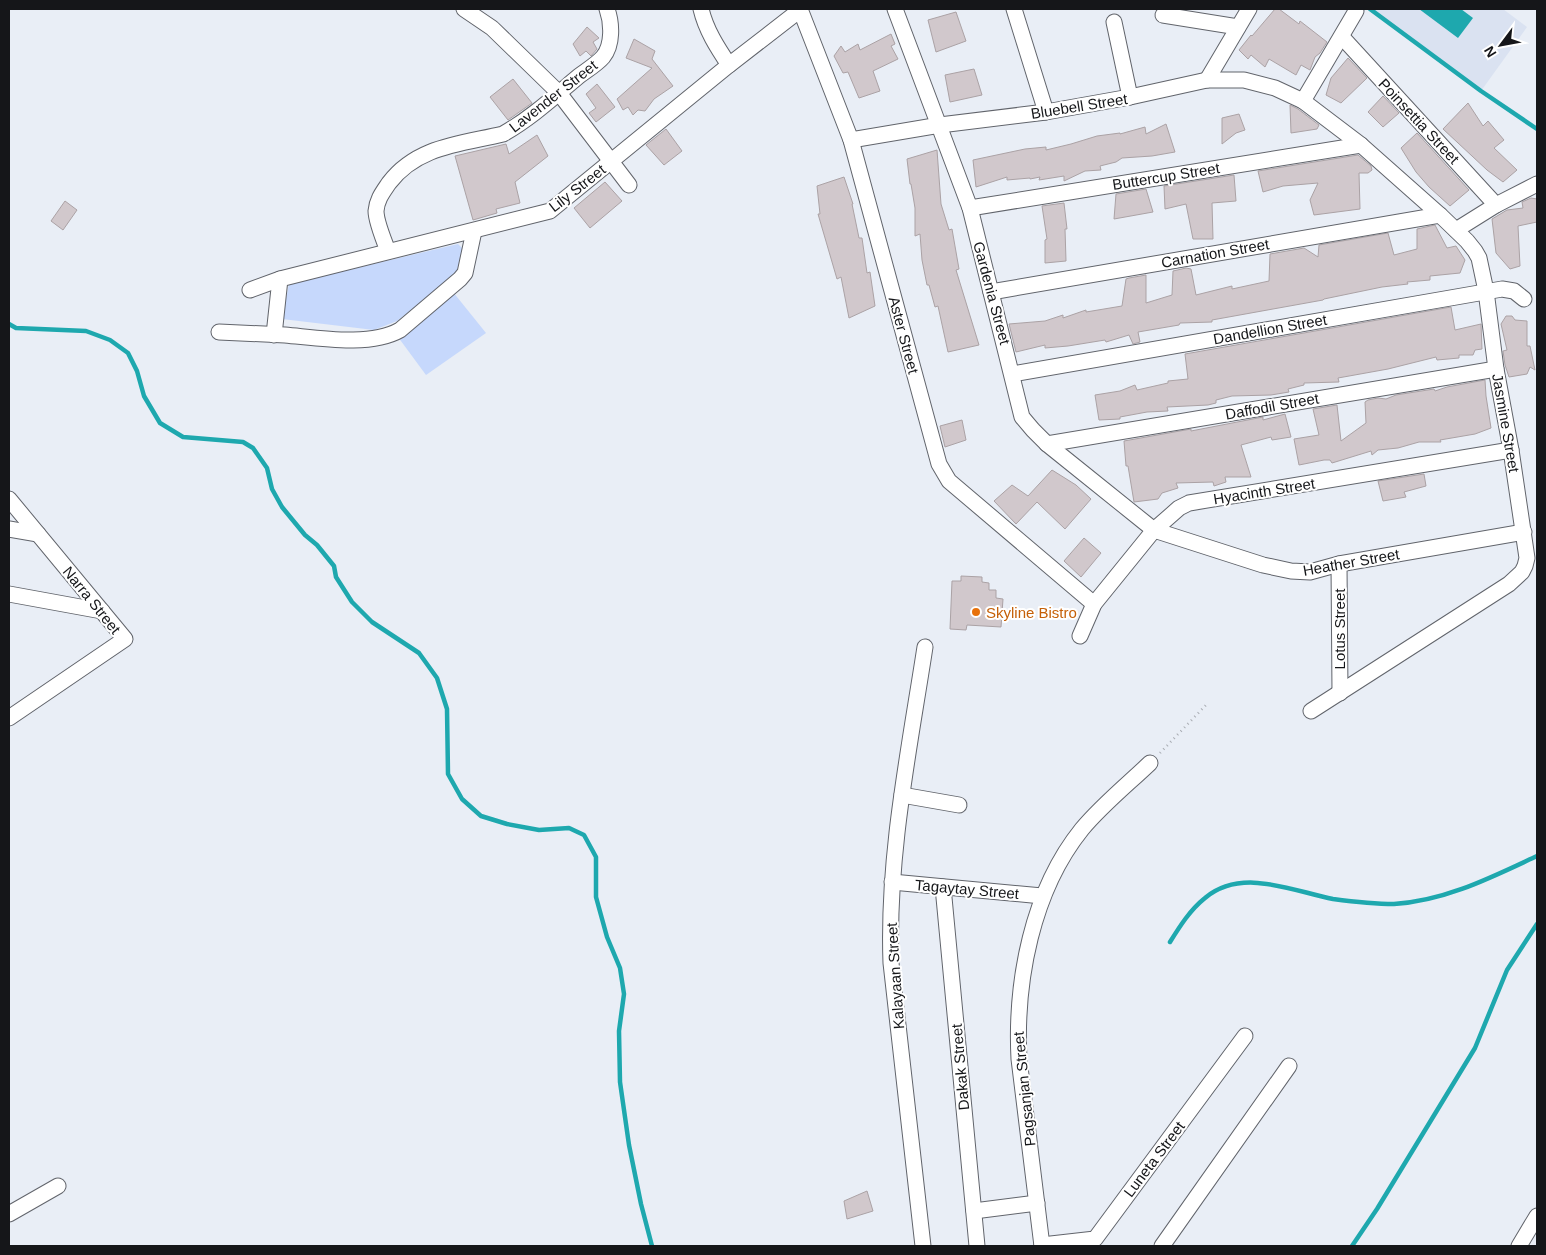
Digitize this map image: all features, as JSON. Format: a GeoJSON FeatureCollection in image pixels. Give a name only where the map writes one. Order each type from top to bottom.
{"type":"FeatureCollection","features":[{"type":"Feature","properties":{"kind":"street"},"geometry":{"type":"LineString","coordinates":[[464,9],[492,28],[559,93],[629,185]]}},
{"type":"Feature","properties":{"kind":"street","name":"Lavender Street"},"geometry":{"type":"LineString","coordinates":[[388,251],[376,212],[379,196],[394,177],[410,162],[433,150],[503,134],[559,93],[604,56],[610,39],[610,18],[607,9]]}},
{"type":"Feature","properties":{"kind":"street"},"geometry":{"type":"LineString","coordinates":[[701,9],[704,22],[729,65]]}},
{"type":"Feature","properties":{"kind":"street","name":"Gardenia Street"},"geometry":{"type":"LineString","coordinates":[[894,9],[940,125],[970,208],[1022,416],[1047,444],[1154,530]]}},
{"type":"Feature","properties":{"kind":"street"},"geometry":{"type":"LineString","coordinates":[[1014,9],[1046,112]]}},
{"type":"Feature","properties":{"kind":"street"},"geometry":{"type":"LineString","coordinates":[[1207,80],[1249,9]]}},
{"type":"Feature","properties":{"kind":"street","name":"Lily Street"},"geometry":{"type":"LineString","coordinates":[[250,290],[280,279],[550,211],[729,65],[800,10]]}},
{"type":"Feature","properties":{"kind":"street","name":"Aster Street"},"geometry":{"type":"LineString","coordinates":[[800,10],[851,140],[939,464],[950,481],[1094,604]]}},
{"type":"Feature","properties":{"kind":"street"},"geometry":{"type":"LineString","coordinates":[[1303,101],[1356,11]]}},
{"type":"Feature","properties":{"kind":"street"},"geometry":{"type":"LineString","coordinates":[[1163,15],[1238,27]]}},
{"type":"Feature","properties":{"kind":"street"},"geometry":{"type":"LineString","coordinates":[[1114,22],[1130,98]]}},
{"type":"Feature","properties":{"kind":"street","name":"Poinsettia Street"},"geometry":{"type":"LineString","coordinates":[[1342,37],[1496,205]]}},
{"type":"Feature","properties":{"kind":"street","name":"Bluebell Street"},"geometry":{"type":"LineString","coordinates":[[851,140],[940,125],[1046,112],[1130,98],[1207,80],[1244,80],[1275,88],[1303,101]]}},
{"type":"Feature","properties":{"kind":"street","name":"Jasmine Street"},"geometry":{"type":"LineString","coordinates":[[1303,101],[1361,145],[1440,214],[1475,251],[1479,258],[1486,291],[1496,369],[1511,450],[1527,558],[1526,566],[1516,578],[1340,694],[1311,711]]}},
{"type":"Feature","properties":{"kind":"street","name":"Buttercup Street"},"geometry":{"type":"LineString","coordinates":[[970,208],[1361,145]]}},
{"type":"Feature","properties":{"kind":"street"},"geometry":{"type":"LineString","coordinates":[[1456,230],[1496,205],[1537,184]]}},
{"type":"Feature","properties":{"kind":"street","name":"Carnation Street"},"geometry":{"type":"LineString","coordinates":[[990,292],[1440,214]]}},
{"type":"Feature","properties":{"kind":"street"},"geometry":{"type":"LineString","coordinates":[[219,332],[341,339],[390,336],[400,330],[460,280],[464,273],[474,230]]}},
{"type":"Feature","properties":{"kind":"street"},"geometry":{"type":"LineString","coordinates":[[274,334],[280,279]]}},
{"type":"Feature","properties":{"kind":"street","name":"Dandellion Street"},"geometry":{"type":"LineString","coordinates":[[1013,374],[1486,291],[1507,289],[1524,299]]}},
{"type":"Feature","properties":{"kind":"street","name":"Daffodil Street"},"geometry":{"type":"LineString","coordinates":[[1047,444],[1496,369]]}},
{"type":"Feature","properties":{"kind":"street","name":"Hyacinth Street"},"geometry":{"type":"LineString","coordinates":[[1080,636],[1094,604],[1154,530],[1179,508],[1189,503],[1511,450]]}},
{"type":"Feature","properties":{"kind":"street","name":"Narra Street"},"geometry":{"type":"LineString","coordinates":[[9,499],[125,639],[9,718]]}},
{"type":"Feature","properties":{"kind":"street"},"geometry":{"type":"LineString","coordinates":[[9,529],[38,534]]}},
{"type":"Feature","properties":{"kind":"street","name":"Heather Street"},"geometry":{"type":"LineString","coordinates":[[1154,530],[1263,566],[1310,572],[1339,564],[1524,532]]}},
{"type":"Feature","properties":{"kind":"street","name":"Lotus Street"},"geometry":{"type":"LineString","coordinates":[[1339,564],[1340,694]]}},
{"type":"Feature","properties":{"kind":"street"},"geometry":{"type":"LineString","coordinates":[[9,594],[102,611]]}},
{"type":"Feature","properties":{"kind":"street","name":"Kalayaan Street"},"geometry":{"type":"LineString","coordinates":[[923,1246],[891,963],[889,925],[902,795],[925,647]]}},
{"type":"Feature","properties":{"kind":"street","name":"Pagsanjan Street"},"geometry":{"type":"LineString","coordinates":[[1042,1246],[1019,1059],[1018,1007],[1023,975],[1042,896],[1058,865],[1082,829],[1150,763]]}},
{"type":"Feature","properties":{"kind":"street"},"geometry":{"type":"LineString","coordinates":[[902,795],[959,805]]}},
{"type":"Feature","properties":{"kind":"street","name":"Tagaytay Street"},"geometry":{"type":"LineString","coordinates":[[892,882],[1042,896]]}},
{"type":"Feature","properties":{"kind":"street","name":"Dakak Street"},"geometry":{"type":"LineString","coordinates":[[944,887],[978,1246]]}},
{"type":"Feature","properties":{"kind":"street","name":"Luneta Street"},"geometry":{"type":"LineString","coordinates":[[1042,1246],[1095,1243],[1245,1036]]}},
{"type":"Feature","properties":{"kind":"street"},"geometry":{"type":"LineString","coordinates":[[1162,1246],[1289,1066]]}},
{"type":"Feature","properties":{"kind":"street"},"geometry":{"type":"LineString","coordinates":[[9,1214],[58,1186]]}},
{"type":"Feature","properties":{"kind":"street"},"geometry":{"type":"LineString","coordinates":[[974,1211],[1037,1202]]}},
{"type":"Feature","properties":{"kind":"street"},"geometry":{"type":"LineString","coordinates":[[1520,1246],[1537,1216]]}},
{"type":"Feature","properties":{"kind":"path"},"geometry":{"type":"LineString","coordinates":[[1150,763],[1206,705]]}},
{"type":"Feature","properties":{"kind":"shaded area"},"geometry":{"type":"Polygon","coordinates":[[[1370,9],[1503,9],[1527,27],[1481,91],[1370,9]]]}},
{"type":"Feature","properties":{"kind":"shaded area"},"geometry":{"type":"Polygon","coordinates":[[[458,244],[463,249],[458,273],[397,321],[374,330],[282,319],[289,284],[458,244]]]}},
{"type":"Feature","properties":{"kind":"shaded area"},"geometry":{"type":"Polygon","coordinates":[[[453,292],[486,333],[426,375],[398,337],[453,292]]]}},
{"type":"Feature","properties":{"kind":"water"},"geometry":{"type":"Polygon","coordinates":[[[1419,9],[1461,9],[1473,18],[1458,38],[1419,9]]]}},
{"type":"Feature","properties":{"kind":"building"},"geometry":{"type":"Polygon","coordinates":[[[1275,9],[1279,9],[1299,24],[1300,21],[1327,42],[1315,57],[1310,70],[1301,65],[1296,75],[1269,59],[1265,67],[1251,55],[1248,59],[1239,50],[1275,9]]]}},
{"type":"Feature","properties":{"kind":"building"},"geometry":{"type":"Polygon","coordinates":[[[956,12],[966,41],[936,52],[928,20],[956,12]]]}},
{"type":"Feature","properties":{"kind":"building"},"geometry":{"type":"Polygon","coordinates":[[[587,27],[599,38],[593,42],[597,49],[591,56],[586,51],[580,56],[573,44],[587,27]]]}},
{"type":"Feature","properties":{"kind":"building"},"geometry":{"type":"Polygon","coordinates":[[[891,34],[895,44],[891,46],[898,59],[873,71],[880,91],[859,98],[848,72],[843,73],[834,56],[841,46],[845,52],[858,44],[860,50],[891,34]]]}},
{"type":"Feature","properties":{"kind":"building"},"geometry":{"type":"Polygon","coordinates":[[[634,39],[655,51],[652,59],[673,86],[654,99],[645,111],[638,110],[633,115],[628,107],[623,110],[617,99],[652,68],[626,58],[634,39]]]}},
{"type":"Feature","properties":{"kind":"building"},"geometry":{"type":"Polygon","coordinates":[[[1348,58],[1367,78],[1341,103],[1326,95],[1331,78],[1348,58]]]}},
{"type":"Feature","properties":{"kind":"building"},"geometry":{"type":"Polygon","coordinates":[[[974,69],[982,95],[950,102],[945,75],[974,69]]]}},
{"type":"Feature","properties":{"kind":"building"},"geometry":{"type":"Polygon","coordinates":[[[513,79],[532,103],[508,120],[490,97],[513,79]]]}},
{"type":"Feature","properties":{"kind":"building"},"geometry":{"type":"Polygon","coordinates":[[[597,84],[615,107],[596,122],[589,113],[596,108],[586,94],[597,84]]]}},
{"type":"Feature","properties":{"kind":"building"},"geometry":{"type":"Polygon","coordinates":[[[1383,96],[1399,113],[1383,127],[1368,112],[1383,96]]]}},
{"type":"Feature","properties":{"kind":"building"},"geometry":{"type":"Polygon","coordinates":[[[1468,103],[1483,126],[1488,121],[1504,140],[1494,148],[1517,170],[1503,182],[1487,170],[1443,129],[1468,103]]]}},
{"type":"Feature","properties":{"kind":"building"},"geometry":{"type":"Polygon","coordinates":[[[1290,105],[1319,125],[1317,129],[1291,133],[1290,105]]]}},
{"type":"Feature","properties":{"kind":"building"},"geometry":{"type":"Polygon","coordinates":[[[1239,114],[1245,130],[1236,133],[1222,144],[1222,118],[1239,114]]]}},
{"type":"Feature","properties":{"kind":"building"},"geometry":{"type":"Polygon","coordinates":[[[1166,124],[1175,152],[1122,158],[1116,162],[1100,166],[1101,170],[1085,171],[1064,181],[1064,176],[1039,180],[1040,177],[1007,180],[1007,177],[976,187],[973,160],[1025,149],[1046,147],[1046,150],[1097,136],[1120,134],[1145,127],[1146,134],[1166,124]]]}},
{"type":"Feature","properties":{"kind":"building"},"geometry":{"type":"Polygon","coordinates":[[[666,129],[682,151],[664,165],[646,145],[666,129]]]}},
{"type":"Feature","properties":{"kind":"building"},"geometry":{"type":"Polygon","coordinates":[[[1417,133],[1469,190],[1450,206],[1416,172],[1401,148],[1417,133]]]}},
{"type":"Feature","properties":{"kind":"building"},"geometry":{"type":"Polygon","coordinates":[[[537,135],[548,156],[515,182],[520,203],[496,209],[497,213],[473,220],[455,156],[506,144],[509,154],[537,135]]]}},
{"type":"Feature","properties":{"kind":"building"},"geometry":{"type":"Polygon","coordinates":[[[937,150],[941,204],[949,230],[952,229],[959,269],[956,270],[979,345],[948,352],[938,306],[935,307],[929,285],[927,285],[922,260],[920,234],[915,236],[915,208],[907,159],[937,150]]]}},
{"type":"Feature","properties":{"kind":"building"},"geometry":{"type":"Polygon","coordinates":[[[1358,155],[1371,166],[1372,170],[1368,173],[1359,173],[1360,209],[1314,215],[1310,200],[1318,183],[1283,186],[1263,192],[1258,171],[1358,155]]]}},
{"type":"Feature","properties":{"kind":"building"},"geometry":{"type":"Polygon","coordinates":[[[1234,175],[1236,201],[1212,203],[1213,239],[1193,239],[1186,204],[1165,209],[1164,186],[1234,175]]]}},
{"type":"Feature","properties":{"kind":"building"},"geometry":{"type":"Polygon","coordinates":[[[844,177],[853,204],[859,238],[862,238],[867,273],[870,272],[875,306],[849,318],[841,277],[837,279],[818,214],[820,214],[817,186],[844,177]]]}},
{"type":"Feature","properties":{"kind":"building"},"geometry":{"type":"Polygon","coordinates":[[[605,182],[622,201],[590,228],[574,208],[605,182]]]}},
{"type":"Feature","properties":{"kind":"building"},"geometry":{"type":"Polygon","coordinates":[[[1146,189],[1153,212],[1114,219],[1116,194],[1146,189]]]}},
{"type":"Feature","properties":{"kind":"building"},"geometry":{"type":"Polygon","coordinates":[[[1531,198],[1537,199],[1537,222],[1518,226],[1520,266],[1510,269],[1496,253],[1492,219],[1507,210],[1523,208],[1522,202],[1531,198]]]}},
{"type":"Feature","properties":{"kind":"building"},"geometry":{"type":"Polygon","coordinates":[[[65,201],[77,210],[63,230],[51,221],[65,201]]]}},
{"type":"Feature","properties":{"kind":"building"},"geometry":{"type":"Polygon","coordinates":[[[1064,203],[1067,229],[1065,229],[1066,261],[1045,263],[1045,240],[1047,239],[1042,206],[1064,203]]]}},
{"type":"Feature","properties":{"kind":"building"},"geometry":{"type":"Polygon","coordinates":[[[1435,225],[1447,248],[1456,246],[1465,260],[1460,273],[1430,276],[1430,280],[1407,282],[1408,284],[1382,287],[1323,300],[1212,320],[1212,322],[1180,323],[1179,325],[1138,332],[1140,342],[1133,344],[1129,335],[1106,342],[1105,340],[1045,348],[1045,345],[1016,352],[1009,324],[1045,321],[1063,315],[1063,318],[1086,310],[1086,312],[1122,306],[1126,279],[1129,278],[1146,275],[1146,303],[1172,295],[1173,271],[1186,268],[1191,269],[1196,295],[1232,286],[1232,289],[1269,281],[1270,254],[1304,248],[1318,257],[1319,245],[1388,233],[1394,255],[1417,249],[1417,229],[1435,225]]]}},
{"type":"Feature","properties":{"kind":"building"},"geometry":{"type":"Polygon","coordinates":[[[1451,307],[1455,330],[1481,324],[1482,349],[1475,350],[1473,355],[1459,355],[1459,358],[1437,360],[1436,357],[1388,369],[1338,378],[1339,382],[1304,383],[1304,385],[1288,389],[1289,392],[1271,395],[1232,396],[1216,400],[1216,403],[1208,405],[1167,407],[1168,411],[1147,412],[1120,417],[1120,419],[1099,420],[1095,395],[1120,391],[1135,385],[1137,390],[1168,383],[1168,381],[1188,379],[1185,354],[1451,307]]]}},
{"type":"Feature","properties":{"kind":"building"},"geometry":{"type":"Polygon","coordinates":[[[1506,316],[1512,316],[1515,320],[1527,321],[1527,346],[1530,346],[1535,370],[1530,367],[1527,374],[1509,377],[1505,365],[1503,351],[1507,350],[1501,324],[1506,316]]]}},
{"type":"Feature","properties":{"kind":"building"},"geometry":{"type":"Polygon","coordinates":[[[1485,380],[1491,428],[1475,434],[1440,440],[1441,442],[1419,442],[1398,448],[1378,450],[1372,455],[1371,451],[1332,463],[1330,460],[1324,460],[1299,465],[1294,439],[1319,435],[1313,409],[1337,405],[1341,441],[1366,423],[1365,402],[1368,400],[1386,399],[1396,395],[1434,389],[1435,391],[1485,380]]]}},
{"type":"Feature","properties":{"kind":"building"},"geometry":{"type":"Polygon","coordinates":[[[1285,414],[1291,437],[1272,440],[1271,437],[1241,445],[1251,477],[1225,477],[1226,482],[1214,486],[1213,482],[1176,483],[1178,488],[1162,493],[1158,499],[1134,502],[1128,466],[1126,466],[1124,441],[1191,429],[1191,431],[1263,417],[1263,420],[1285,414]]]}},
{"type":"Feature","properties":{"kind":"building"},"geometry":{"type":"Polygon","coordinates":[[[962,420],[966,440],[945,447],[940,426],[962,420]]]}},
{"type":"Feature","properties":{"kind":"building"},"geometry":{"type":"Polygon","coordinates":[[[1052,470],[1076,485],[1091,499],[1065,529],[1037,502],[1016,524],[994,501],[1012,485],[1028,496],[1052,470]]]}},
{"type":"Feature","properties":{"kind":"building"},"geometry":{"type":"Polygon","coordinates":[[[1424,474],[1426,486],[1404,492],[1406,497],[1383,501],[1378,481],[1424,474]]]}},
{"type":"Feature","properties":{"kind":"building"},"geometry":{"type":"Polygon","coordinates":[[[1084,538],[1101,553],[1081,577],[1064,561],[1084,538]]]}},
{"type":"Feature","properties":{"kind":"building","name":"Skyline Bistro"},"geometry":{"type":"Polygon","coordinates":[[[961,576],[982,577],[982,582],[989,583],[989,590],[996,590],[996,598],[1003,599],[1001,627],[967,625],[966,630],[950,629],[952,581],[961,581],[961,576]]]}},
{"type":"Feature","properties":{"kind":"building"},"geometry":{"type":"Polygon","coordinates":[[[867,1191],[873,1211],[847,1219],[844,1201],[867,1191]]]}},
{"type":"Feature","properties":{"kind":"waterway"},"geometry":{"type":"LineString","coordinates":[[1370,9],[1481,91],[1537,129]]}},
{"type":"Feature","properties":{"kind":"waterway"},"geometry":{"type":"LineString","coordinates":[[9,324],[16,328],[86,331],[110,340],[128,353],[137,371],[144,396],[160,423],[183,437],[243,442],[253,448],[267,468],[272,489],[282,507],[334,566],[336,577],[352,602],[372,622],[419,653],[437,678],[447,709],[448,774],[462,799],[481,816],[507,824],[539,830],[569,828],[584,835],[596,857],[596,897],[607,937],[620,968],[624,994],[619,1031],[620,1082],[629,1145],[652,1246]]}},
{"type":"Feature","properties":{"kind":"waterway"},"geometry":{"type":"LineString","coordinates":[[1170,942],[1186,918],[1205,898],[1219,889],[1235,884],[1268,884],[1333,899],[1394,904],[1432,898],[1468,887],[1537,856]]}},
{"type":"Feature","properties":{"kind":"waterway"},"geometry":{"type":"LineString","coordinates":[[1352,1246],[1377,1209],[1475,1048],[1507,970],[1537,924]]}},
{"type":"Feature","properties":{"kind":"place","name":"Skyline Bistro"},"geometry":{"type":"Point","coordinates":[976,612]}}]}
